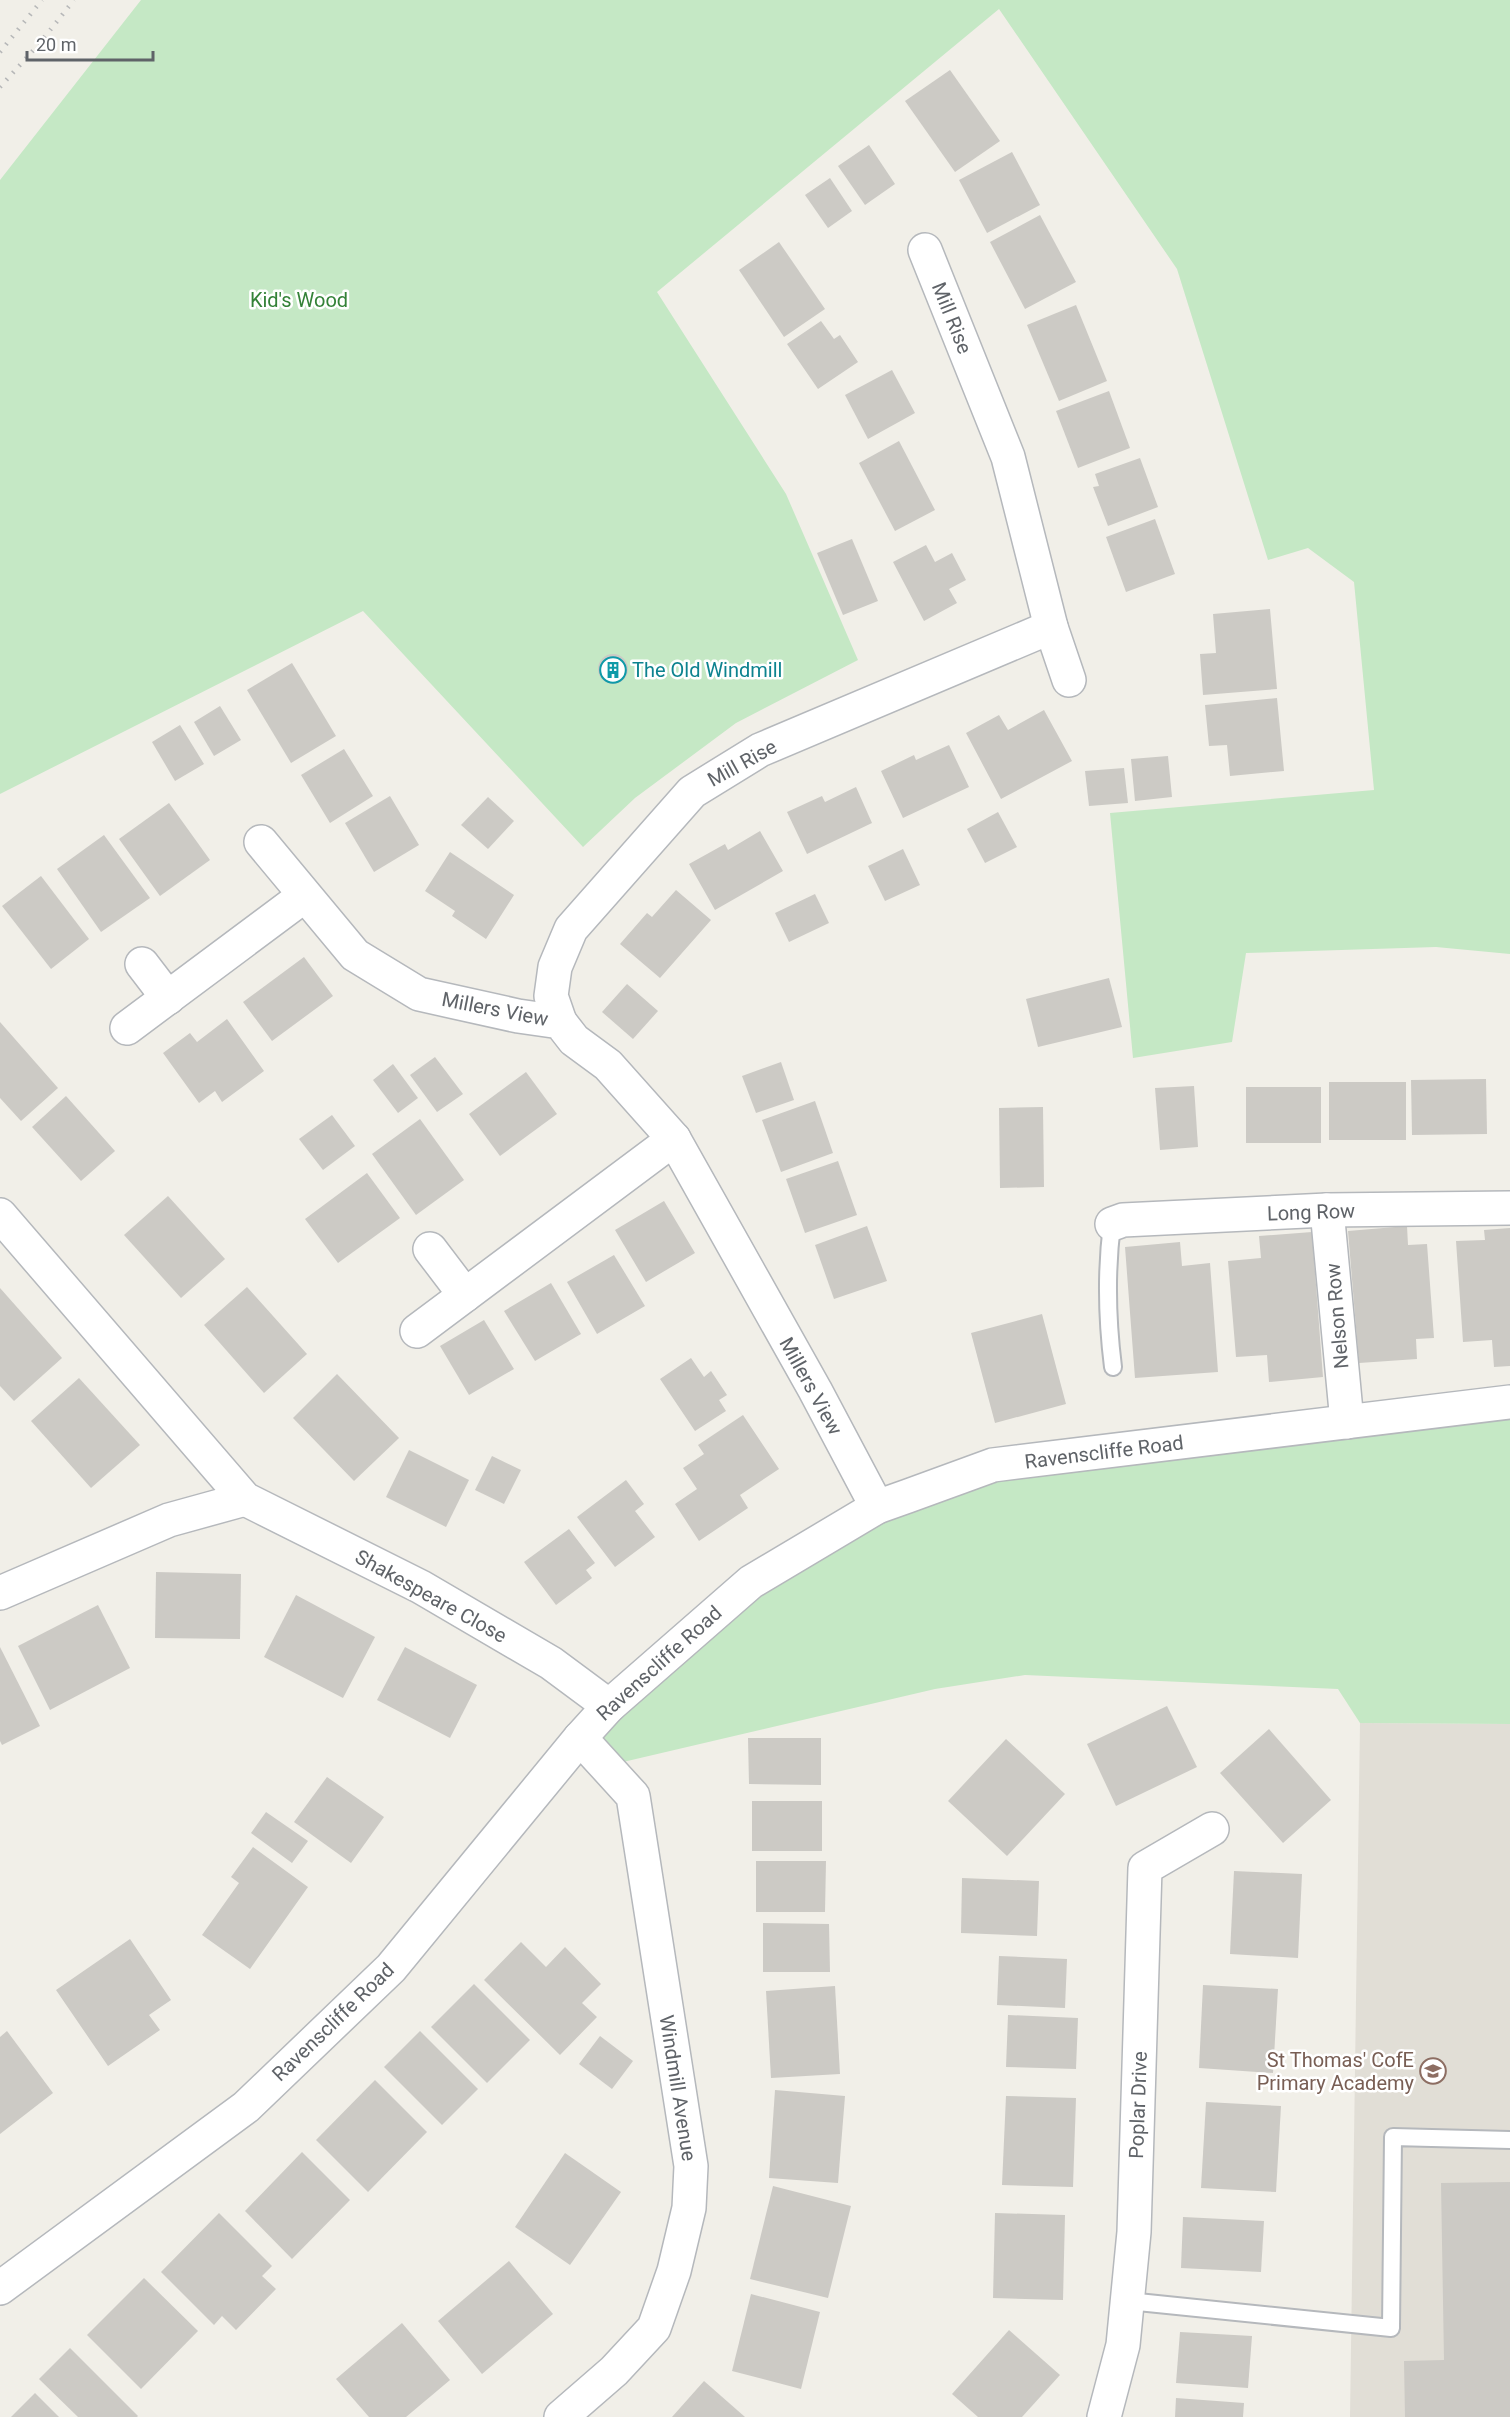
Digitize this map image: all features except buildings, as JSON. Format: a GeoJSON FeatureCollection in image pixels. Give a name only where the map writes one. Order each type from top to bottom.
{"type":"FeatureCollection","features":[{"type":"Feature","properties":{"kind":"street","name":"Mill Rise"},"geometry":{"type":"LineString","coordinates":[[926,249],[1008,457],[1051,627],[1069,680]]}},
{"type":"Feature","properties":{"kind":"street","name":"Mill Rise"},"geometry":{"type":"LineString","coordinates":[[560,1022],[551,996],[555,967],[571,929],[692,792],[760,750],[1051,627]]}},
{"type":"Feature","properties":{"kind":"street","name":"Millers View"},"geometry":{"type":"LineString","coordinates":[[261,842],[355,955],[419,994],[518,1016],[560,1022],[574,1040],[608,1065],[674,1139],[815,1390],[877,1507]]}},
{"type":"Feature","properties":{"kind":"street"},"geometry":{"type":"LineString","coordinates":[[127,1028],[304,896]]}},
{"type":"Feature","properties":{"kind":"street"},"geometry":{"type":"LineString","coordinates":[[142,964],[168,998]]}},
{"type":"Feature","properties":{"kind":"street"},"geometry":{"type":"LineString","coordinates":[[417,1331],[674,1139]]}},
{"type":"Feature","properties":{"kind":"street","name":"Long Row"},"geometry":{"type":"LineString","coordinates":[[1112,1224],[1123,1220],[1327,1210],[1510,1208]]}},
{"type":"Feature","properties":{"kind":"street","name":"Nelson Row"},"geometry":{"type":"LineString","coordinates":[[1327,1210],[1347,1422]]}},
{"type":"Feature","properties":{"kind":"street","name":"Shakespeare Close"},"geometry":{"type":"LineString","coordinates":[[0,1215],[245,1499],[421,1587],[551,1663],[609,1706]]}},
{"type":"Feature","properties":{"kind":"street"},"geometry":{"type":"LineString","coordinates":[[430,1249],[465,1295]]}},
{"type":"Feature","properties":{"kind":"street","name":"Ravenscliffe Road"},"geometry":{"type":"LineString","coordinates":[[0,2288],[246,2108],[391,1968],[580,1738],[609,1706],[751,1582],[877,1507],[993,1465],[1510,1402]]}},
{"type":"Feature","properties":{"kind":"street"},"geometry":{"type":"LineString","coordinates":[[0,1593],[169,1520],[245,1499]]}},
{"type":"Feature","properties":{"kind":"street","name":"Windmill Avenue"},"geometry":{"type":"LineString","coordinates":[[561,2417],[614,2371],[654,2328],[674,2271],[689,2208],[691,2166],[633,1796],[580,1738]]}},
{"type":"Feature","properties":{"kind":"street","name":"Poplar Drive"},"geometry":{"type":"LineString","coordinates":[[1104,2417],[1123,2345],[1134,2232],[1145,1868],[1212,1829]]}},
{"type":"Feature","properties":{"kind":"lane"},"geometry":{"type":"LineString","coordinates":[[1112,1224],[1109,1249],[1108,1315],[1113,1367]]}},
{"type":"Feature","properties":{"kind":"lane"},"geometry":{"type":"LineString","coordinates":[[1128,2301],[1391,2328],[1393,2137],[1510,2140]]}},
{"type":"Feature","properties":{"kind":"shaded area","name":"St Thomas' CofE Primary Academy"},"geometry":{"type":"Polygon","coordinates":[[[1360,1723],[1510,1724],[1510,2417],[1350,2417],[1360,1723]]]}},
{"type":"Feature","properties":{"kind":"green space","name":"Kid's Wood"},"geometry":{"type":"Polygon","coordinates":[[[141,0],[1510,0],[1510,954],[1436,947],[1246,953],[1232,1042],[1133,1058],[1110,813],[1374,790],[1354,582],[1308,548],[1268,560],[1177,269],[999,9],[657,292],[786,494],[858,660],[736,723],[635,798],[583,847],[363,611],[0,794],[0,180],[141,0]]]}},
{"type":"Feature","properties":{"kind":"green space"},"geometry":{"type":"Polygon","coordinates":[[[1510,1398],[1510,1724],[1360,1723],[1338,1689],[1025,1675],[935,1689],[606,1766],[580,1738],[751,1582],[993,1465],[1510,1398]]]}},
{"type":"Feature","properties":{"kind":"railway"},"geometry":{"type":"LineString","coordinates":[[0,52],[42,0]]}},
{"type":"Feature","properties":{"kind":"railway"},"geometry":{"type":"LineString","coordinates":[[0,87],[39,44],[74,0]]}},
{"type":"Feature","properties":{"kind":"place","name":"The Old Windmill"},"geometry":{"type":"Point","coordinates":[613,670]}},
{"type":"Feature","properties":{"kind":"place","name":"St Thomas' CofE Primary Academy"},"geometry":{"type":"Point","coordinates":[1433,2071]}}]}
